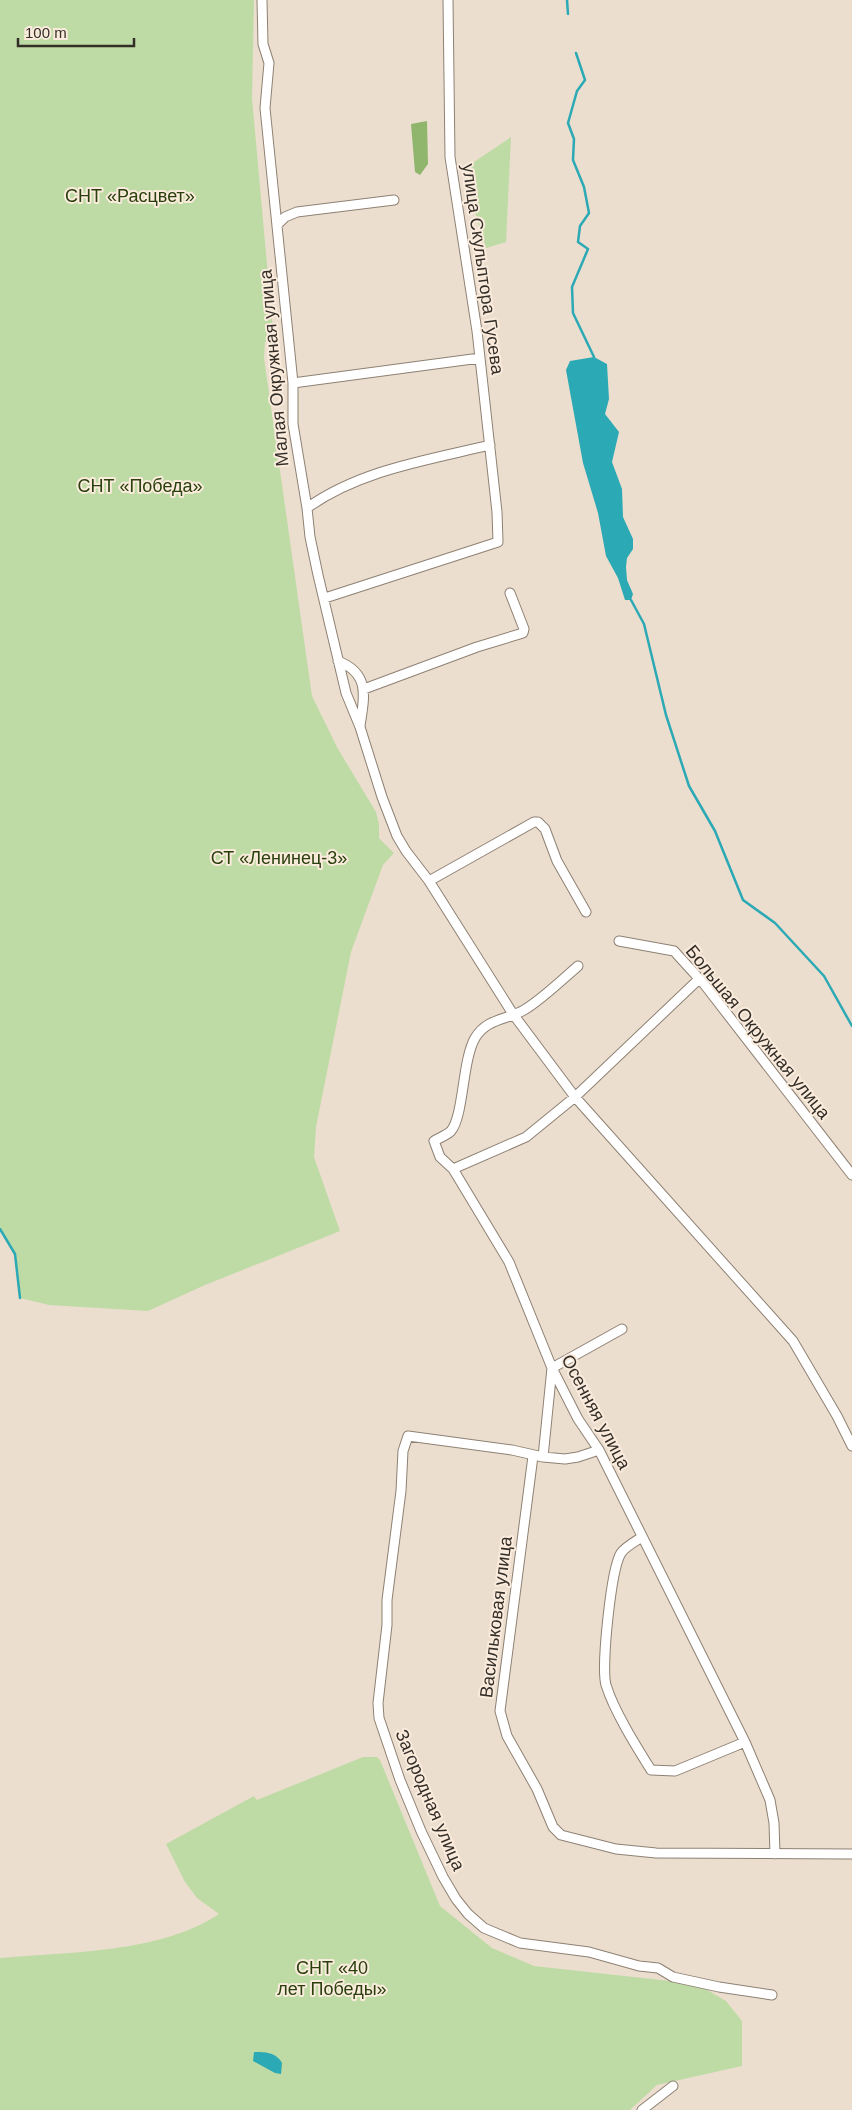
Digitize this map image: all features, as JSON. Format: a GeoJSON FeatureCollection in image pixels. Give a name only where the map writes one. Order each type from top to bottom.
{"type":"FeatureCollection","features":[{"type":"Feature","properties":{"kind":"street","name":"Малая Окружная улица"},"geometry":{"type":"LineString","coordinates":[[262,0],[263,44],[269,63],[265,108],[293,383],[293,424],[310,537],[346,693],[360,727],[376,780],[397,836],[429,881],[513,1014],[575,1097],[793,1341],[837,1416],[852,1446]]}},
{"type":"Feature","properties":{"kind":"street","name":"улица Скульптора Гусева"},"geometry":{"type":"LineString","coordinates":[[324,598],[498,542],[497,512],[480,358],[450,157],[448,0]]}},
{"type":"Feature","properties":{"kind":"street"},"geometry":{"type":"LineString","coordinates":[[277,225],[285,217],[297,212],[394,200]]}},
{"type":"Feature","properties":{"kind":"street"},"geometry":{"type":"LineString","coordinates":[[293,383],[480,358]]}},
{"type":"Feature","properties":{"kind":"street"},"geometry":{"type":"LineString","coordinates":[[307,508],[334,491],[385,470],[490,445]]}},
{"type":"Feature","properties":{"kind":"street"},"geometry":{"type":"LineString","coordinates":[[364,689],[523,633],[524,630],[510,593]]}},
{"type":"Feature","properties":{"kind":"street"},"geometry":{"type":"LineString","coordinates":[[338,661],[353,668],[364,689],[360,727]]}},
{"type":"Feature","properties":{"kind":"street"},"geometry":{"type":"LineString","coordinates":[[429,881],[534,822],[538,822],[545,829],[557,861],[586,912]]}},
{"type":"Feature","properties":{"kind":"street","name":"Большая Окружная улица"},"geometry":{"type":"LineString","coordinates":[[619,941],[674,951],[699,979],[852,1176]]}},
{"type":"Feature","properties":{"kind":"street"},"geometry":{"type":"LineString","coordinates":[[513,1014],[524,1010],[578,966]]}},
{"type":"Feature","properties":{"kind":"street"},"geometry":{"type":"LineString","coordinates":[[453,1169],[526,1137],[575,1097],[699,979]]}},
{"type":"Feature","properties":{"kind":"street","name":"Осенняя улица"},"geometry":{"type":"LineString","coordinates":[[513,1014],[500,1018],[476,1037],[468,1055],[456,1119],[450,1131],[434,1141],[440,1157],[453,1169],[508,1262],[552,1368],[578,1419],[599,1450],[745,1742],[770,1800],[774,1823],[775,1854]]}},
{"type":"Feature","properties":{"kind":"street"},"geometry":{"type":"LineString","coordinates":[[552,1368],[622,1329]]}},
{"type":"Feature","properties":{"kind":"street","name":"Васильковая улица"},"geometry":{"type":"LineString","coordinates":[[552,1368],[500,1711],[508,1736],[537,1789],[552,1827],[561,1835],[616,1849],[656,1854],[852,1854]]}},
{"type":"Feature","properties":{"kind":"street","name":"Загородная улица"},"geometry":{"type":"LineString","coordinates":[[538,1457],[512,1450],[408,1436],[403,1451],[401,1491],[387,1600],[387,1625],[378,1703],[379,1718],[400,1780],[421,1831],[456,1899],[468,1914],[484,1928],[520,1943],[589,1952],[639,1966],[658,1968],[673,1977],[719,1987],[772,1995]]}},
{"type":"Feature","properties":{"kind":"street"},"geometry":{"type":"LineString","coordinates":[[538,1457],[565,1459],[599,1450]]}},
{"type":"Feature","properties":{"kind":"street"},"geometry":{"type":"LineString","coordinates":[[642,1537],[621,1552],[618,1562],[612,1588],[604,1670],[607,1686],[631,1738],[651,1770],[675,1771],[745,1742]]}},
{"type":"Feature","properties":{"kind":"street"},"geometry":{"type":"LineString","coordinates":[[642,2110],[673,2086]]}},
{"type":"Feature","properties":{"kind":"green space"},"geometry":{"type":"Polygon","coordinates":[[[0,0],[254,0],[252,98],[274,342],[265,342],[264,358],[312,696],[338,749],[376,812],[379,824],[379,838],[394,853],[383,865],[351,952],[316,1127],[314,1157],[340,1231],[205,1285],[148,1311],[49,1305],[20,1298],[15,1254],[0,1229],[0,0]]]}},
{"type":"Feature","properties":{"kind":"green space"},"geometry":{"type":"Polygon","coordinates":[[[427,121],[428,164],[420,175],[415,172],[411,124],[427,121]]]}},
{"type":"Feature","properties":{"kind":"green space"},"geometry":{"type":"Polygon","coordinates":[[[511,137],[506,242],[486,248],[462,170],[511,137]]]}},
{"type":"Feature","properties":{"kind":"green space","name":"СНТ «40 лет Победы»"},"geometry":{"type":"Polygon","coordinates":[[[363,1757],[377,1757],[380,1760],[440,1906],[492,1948],[534,1966],[697,1984],[726,2001],[742,2021],[742,2066],[657,2085],[630,2110],[0,2110],[0,1958],[113,1948],[170,1936],[196,1927],[219,1914],[197,1898],[185,1882],[166,1844],[254,1796],[257,1800],[363,1757]]]}},
{"type":"Feature","properties":{"kind":"water"},"geometry":{"type":"Polygon","coordinates":[[[594,357],[607,364],[609,399],[605,414],[619,432],[612,462],[622,489],[623,517],[633,539],[633,549],[627,558],[626,567],[627,580],[633,594],[631,600],[625,600],[618,578],[606,556],[598,513],[583,463],[566,370],[570,361],[594,357]]]}},
{"type":"Feature","properties":{"kind":"water"},"geometry":{"type":"Polygon","coordinates":[[[254,2052],[266,2053],[280,2059],[282,2063],[281,2074],[275,2073],[253,2061],[254,2052]]]}},
{"type":"Feature","properties":{"kind":"waterway"},"geometry":{"type":"LineString","coordinates":[[567,0],[568,14]]}},
{"type":"Feature","properties":{"kind":"waterway"},"geometry":{"type":"LineString","coordinates":[[576,53],[585,80],[577,91],[568,123],[574,139],[573,160],[584,187],[589,213],[580,226],[578,242],[588,249],[572,287],[573,313],[594,357]]}},
{"type":"Feature","properties":{"kind":"waterway"},"geometry":{"type":"LineString","coordinates":[[631,600],[644,624],[666,715],[689,786],[715,831],[743,900],[775,923],[824,976],[852,1026]]}},
{"type":"Feature","properties":{"kind":"waterway"},"geometry":{"type":"LineString","coordinates":[[0,1229],[15,1254],[20,1298]]}},
{"type":"Feature","properties":{"kind":"park label","name":"СНТ «Расцвет»"},"geometry":{"type":"Point","coordinates":[130,196]}},
{"type":"Feature","properties":{"kind":"park label","name":"СНТ «Победа»"},"geometry":{"type":"Point","coordinates":[140,486]}},
{"type":"Feature","properties":{"kind":"park label","name":"СТ «Ленинец-3»"},"geometry":{"type":"Point","coordinates":[279,858]}}]}
